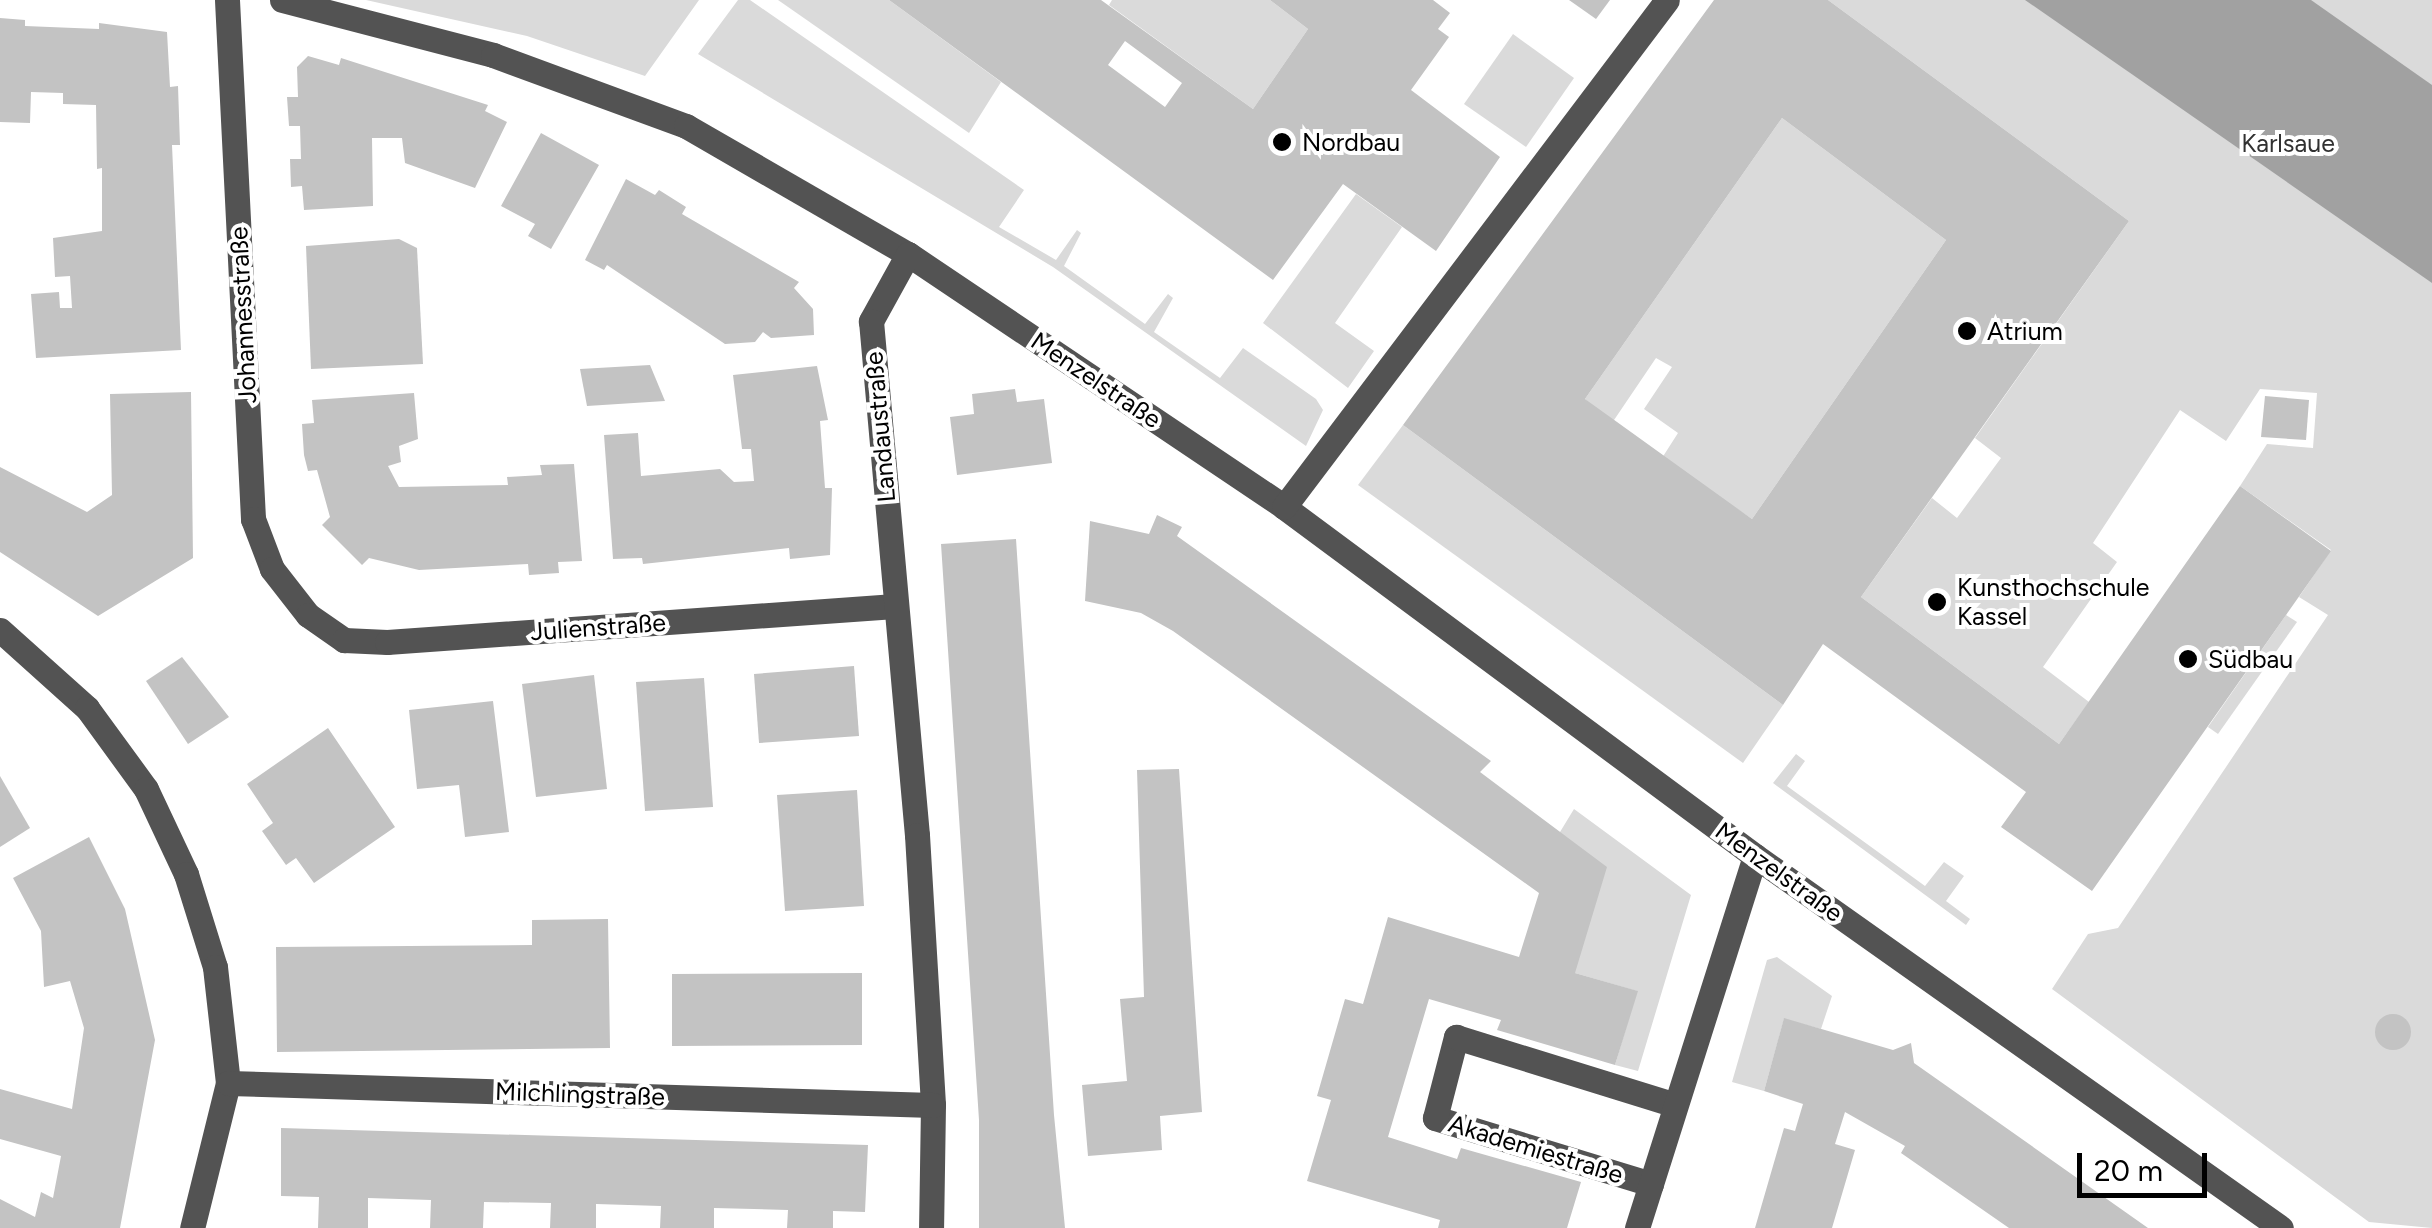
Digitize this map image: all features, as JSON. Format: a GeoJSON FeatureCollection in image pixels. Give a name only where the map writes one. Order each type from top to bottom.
{"type":"FeatureCollection","features":[{"type":"Feature","properties":{"kind":"street","name":"Johannesstraße"},"geometry":{"type":"LineString","coordinates":[[228,0],[253,518],[272,569],[308,614]]}},
{"type":"Feature","properties":{"kind":"street"},"geometry":{"type":"LineString","coordinates":[[282,0],[493,55],[686,126],[908,254]]}},
{"type":"Feature","properties":{"kind":"street"},"geometry":{"type":"LineString","coordinates":[[1284,506],[1666,0]]}},
{"type":"Feature","properties":{"kind":"street","name":"Menzelstraße"},"geometry":{"type":"LineString","coordinates":[[908,254],[1284,506],[1755,856],[2281,1228]]}},
{"type":"Feature","properties":{"kind":"street","name":"Landaustraße"},"geometry":{"type":"LineString","coordinates":[[908,254],[871,322],[932,1105],[931,1228]]}},
{"type":"Feature","properties":{"kind":"street","name":"Julienstraße"},"geometry":{"type":"LineString","coordinates":[[308,614],[344,640],[388,642],[896,606]]}},
{"type":"Feature","properties":{"kind":"street"},"geometry":{"type":"LineString","coordinates":[[0,630],[86,708],[146,789],[186,874],[215,967],[228,1083],[192,1228]]}},
{"type":"Feature","properties":{"kind":"street","name":"Akademiestraße"},"geometry":{"type":"LineString","coordinates":[[1636,1228],[1755,856]]}},
{"type":"Feature","properties":{"kind":"street","name":"Akademiestraße"},"geometry":{"type":"LineString","coordinates":[[1650,1184],[1434,1118],[1456,1037],[1675,1105]]}},
{"type":"Feature","properties":{"kind":"street","name":"Milchlingstraße"},"geometry":{"type":"LineString","coordinates":[[228,1083],[932,1105]]}},
{"type":"Feature","properties":{"kind":"green space"},"geometry":{"type":"Polygon","coordinates":[[[366,0],[699,0],[645,76],[527,36],[366,0]]]}},
{"type":"Feature","properties":{"kind":"green space"},"geometry":{"type":"Polygon","coordinates":[[[738,0],[750,0],[1024,190],[999,227],[1056,260],[1077,230],[1081,233],[1064,266],[1145,324],[1168,294],[1173,298],[1154,332],[1220,378],[1243,348],[1316,399],[1323,410],[1306,446],[1053,267],[698,54],[738,0]]]}},
{"type":"Feature","properties":{"kind":"green space"},"geometry":{"type":"Polygon","coordinates":[[[778,0],[889,0],[1001,82],[969,133],[778,0]]]}},
{"type":"Feature","properties":{"kind":"green space"},"geometry":{"type":"Polygon","coordinates":[[[1112,0],[1270,0],[1308,29],[1253,109],[1109,5],[1112,0]]]}},
{"type":"Feature","properties":{"kind":"green space","name":"Karlsaue"},"geometry":{"type":"Polygon","coordinates":[[[1828,0],[2432,0],[2432,1228],[2369,1222],[2052,989],[2088,934],[2118,928],[2328,615],[2299,597],[2331,550],[2240,486],[2267,444],[2313,448],[2317,393],[2260,389],[2226,441],[2180,410],[2093,543],[2117,562],[2043,667],[2089,702],[2059,744],[1861,597],[1932,498],[1957,518],[2001,458],[1975,438],[2129,221],[1828,0]]]}},
{"type":"Feature","properties":{"kind":"green space"},"geometry":{"type":"Polygon","coordinates":[[[1513,34],[1574,78],[1526,147],[1464,104],[1513,34]]]}},
{"type":"Feature","properties":{"kind":"green space"},"geometry":{"type":"Polygon","coordinates":[[[1782,118],[1946,240],[1752,519],[1662,458],[1678,433],[1644,409],[1672,367],[1656,358],[1612,423],[1585,399],[1782,118]]]}},
{"type":"Feature","properties":{"kind":"green space"},"geometry":{"type":"Polygon","coordinates":[[[1356,194],[1402,227],[1335,323],[1374,351],[1348,388],[1263,323],[1356,194]]]}},
{"type":"Feature","properties":{"kind":"green space"},"geometry":{"type":"Polygon","coordinates":[[[1403,425],[1783,705],[1743,763],[1358,485],[1403,425]]]}},
{"type":"Feature","properties":{"kind":"green space"},"geometry":{"type":"Polygon","coordinates":[[[2286,615],[2297,622],[2218,734],[2208,727],[2286,615]]]}},
{"type":"Feature","properties":{"kind":"green space"},"geometry":{"type":"Polygon","coordinates":[[[1796,754],[1805,761],[1787,786],[1925,886],[1944,862],[1964,876],[1946,901],[1970,919],[1966,925],[1773,783],[1796,754]]]}},
{"type":"Feature","properties":{"kind":"green space"},"geometry":{"type":"Polygon","coordinates":[[[1574,809],[1691,895],[1638,1071],[1615,1065],[1637,991],[1575,973],[1560,832],[1574,809]]]}},
{"type":"Feature","properties":{"kind":"green space"},"geometry":{"type":"Polygon","coordinates":[[[1777,957],[1832,996],[1821,1029],[1784,1019],[1764,1091],[1732,1082],[1767,960],[1777,957]]]}},
{"type":"Feature","properties":{"kind":"shaded area"},"geometry":{"type":"Polygon","coordinates":[[[2025,0],[2311,0],[2432,85],[2432,283],[2025,0]]]}},
{"type":"Feature","properties":{"kind":"building","name":"Nordbau"},"geometry":{"type":"Polygon","coordinates":[[[889,0],[1101,0],[1253,109],[1308,29],[1270,0],[1433,0],[1450,13],[1438,29],[1449,37],[1411,90],[1500,157],[1436,251],[1343,184],[1273,280],[889,0]],[[1125,41],[1108,65],[1165,107],[1182,83],[1125,41]]]}},
{"type":"Feature","properties":{"kind":"building"},"geometry":{"type":"Polygon","coordinates":[[[1569,0],[1610,0],[1596,19],[1569,0]]]}},
{"type":"Feature","properties":{"kind":"building","name":"Atrium"},"geometry":{"type":"Polygon","coordinates":[[[1714,0],[1828,0],[2129,221],[1861,597],[2059,744],[2240,486],[2331,551],[2092,891],[2001,827],[2026,792],[1823,644],[1783,705],[1403,425],[1714,0]],[[1782,118],[1585,399],[1752,519],[1946,240],[1782,118]]]}},
{"type":"Feature","properties":{"kind":"building"},"geometry":{"type":"Polygon","coordinates":[[[0,18],[25,20],[25,26],[99,29],[99,23],[167,32],[170,87],[178,86],[180,145],[172,145],[181,350],[36,358],[31,294],[59,292],[60,308],[72,308],[70,276],[55,277],[53,238],[102,231],[96,105],[63,104],[63,93],[31,92],[30,123],[0,122],[0,18]]]}},
{"type":"Feature","properties":{"kind":"building"},"geometry":{"type":"Polygon","coordinates":[[[308,56],[339,65],[341,58],[488,105],[485,111],[507,122],[475,188],[405,163],[402,138],[372,138],[373,206],[304,210],[302,186],[291,187],[290,159],[301,159],[300,126],[289,126],[287,97],[298,97],[297,67],[308,56]]]}},
{"type":"Feature","properties":{"kind":"building"},"geometry":{"type":"Polygon","coordinates":[[[541,133],[599,165],[551,249],[528,236],[535,224],[501,206],[541,133]]]}},
{"type":"Feature","properties":{"kind":"building"},"geometry":{"type":"Polygon","coordinates":[[[626,179],[655,195],[659,190],[686,207],[682,214],[799,282],[794,288],[813,309],[814,335],[771,338],[763,332],[755,342],[725,344],[607,265],[604,270],[585,260],[626,179]]]}},
{"type":"Feature","properties":{"kind":"building"},"geometry":{"type":"Polygon","coordinates":[[[399,239],[417,248],[423,364],[311,369],[306,246],[399,239]]]}},
{"type":"Feature","properties":{"kind":"building"},"geometry":{"type":"Polygon","coordinates":[[[650,365],[665,401],[587,406],[580,369],[650,365]]]}},
{"type":"Feature","properties":{"kind":"building"},"geometry":{"type":"Polygon","coordinates":[[[817,366],[828,420],[820,421],[825,488],[832,488],[830,555],[790,559],[789,548],[643,564],[642,558],[613,559],[604,435],[638,433],[641,476],[720,469],[734,482],[754,481],[751,449],[742,449],[733,375],[817,366]]]}},
{"type":"Feature","properties":{"kind":"building"},"geometry":{"type":"Polygon","coordinates":[[[1015,389],[1017,402],[1044,399],[1052,463],[957,475],[950,417],[974,414],[972,394],[1015,389]]]}},
{"type":"Feature","properties":{"kind":"building"},"geometry":{"type":"Polygon","coordinates":[[[191,392],[193,558],[98,616],[0,552],[0,467],[87,512],[112,495],[110,394],[191,392]]]}},
{"type":"Feature","properties":{"kind":"building"},"geometry":{"type":"Polygon","coordinates":[[[414,393],[418,439],[399,446],[401,462],[388,466],[399,487],[508,485],[507,477],[542,475],[540,465],[574,464],[582,561],[558,562],[559,573],[529,575],[528,564],[419,570],[369,558],[362,565],[322,525],[330,517],[317,470],[308,471],[304,455],[302,424],[314,423],[312,400],[414,393]]]}},
{"type":"Feature","properties":{"kind":"building"},"geometry":{"type":"Polygon","coordinates":[[[2265,396],[2309,400],[2306,440],[2261,437],[2265,396]]]}},
{"type":"Feature","properties":{"kind":"building"},"geometry":{"type":"Polygon","coordinates":[[[1157,515],[1182,527],[1177,536],[1491,761],[1480,772],[1607,867],[1575,973],[1638,991],[1615,1065],[1497,1030],[1501,1020],[1429,999],[1388,1137],[1457,1159],[1461,1148],[1581,1182],[1567,1228],[1438,1228],[1440,1220],[1307,1181],[1331,1100],[1317,1096],[1345,999],[1363,1004],[1388,917],[1519,957],[1539,893],[1173,631],[1141,613],[1085,601],[1090,521],[1149,534],[1157,515]]]}},
{"type":"Feature","properties":{"kind":"building"},"geometry":{"type":"Polygon","coordinates":[[[1016,539],[1065,1228],[979,1228],[979,1120],[941,544],[1016,539]]]}},
{"type":"Feature","properties":{"kind":"building"},"geometry":{"type":"Polygon","coordinates":[[[182,657],[229,717],[188,744],[146,681],[182,657]]]}},
{"type":"Feature","properties":{"kind":"building"},"geometry":{"type":"Polygon","coordinates":[[[854,666],[859,736],[759,743],[754,674],[854,666]]]}},
{"type":"Feature","properties":{"kind":"building"},"geometry":{"type":"Polygon","coordinates":[[[594,675],[607,789],[536,797],[522,684],[594,675]]]}},
{"type":"Feature","properties":{"kind":"building"},"geometry":{"type":"Polygon","coordinates":[[[704,678],[713,807],[645,811],[636,682],[704,678]]]}},
{"type":"Feature","properties":{"kind":"building"},"geometry":{"type":"Polygon","coordinates":[[[493,701],[509,832],[465,837],[459,785],[417,789],[409,710],[493,701]]]}},
{"type":"Feature","properties":{"kind":"building"},"geometry":{"type":"Polygon","coordinates":[[[328,728],[395,827],[314,883],[296,858],[286,865],[262,831],[273,823],[247,784],[328,728]]]}},
{"type":"Feature","properties":{"kind":"building"},"geometry":{"type":"Polygon","coordinates":[[[1179,769],[1202,1112],[1160,1116],[1162,1150],[1088,1156],[1082,1085],[1127,1081],[1120,999],[1144,997],[1137,770],[1179,769]]]}},
{"type":"Feature","properties":{"kind":"building"},"geometry":{"type":"Polygon","coordinates":[[[0,776],[30,828],[0,847],[0,776]]]}},
{"type":"Feature","properties":{"kind":"building"},"geometry":{"type":"Polygon","coordinates":[[[857,790],[864,906],[785,911],[777,795],[857,790]]]}},
{"type":"Feature","properties":{"kind":"building"},"geometry":{"type":"Polygon","coordinates":[[[89,837],[125,909],[155,1040],[120,1228],[0,1228],[0,1199],[35,1217],[41,1192],[53,1198],[61,1156],[0,1139],[0,1089],[72,1109],[84,1028],[70,981],[44,987],[41,931],[13,878],[89,837]]]}},
{"type":"Feature","properties":{"kind":"building"},"geometry":{"type":"Polygon","coordinates":[[[608,919],[610,1048],[277,1052],[276,947],[532,945],[532,920],[608,919]]]}},
{"type":"Feature","properties":{"kind":"building"},"geometry":{"type":"Polygon","coordinates":[[[862,973],[862,1045],[672,1046],[672,974],[862,973]]]}},
{"type":"Feature","properties":{"kind":"building"},"geometry":{"type":"Polygon","coordinates":[[[2393,1014],[2406,1019],[2411,1032],[2406,1045],[2393,1050],[2380,1045],[2375,1032],[2380,1019],[2393,1014]]]}},
{"type":"Feature","properties":{"kind":"building"},"geometry":{"type":"Polygon","coordinates":[[[1784,1018],[1893,1050],[1911,1043],[1914,1063],[2148,1228],[2009,1228],[1901,1153],[1905,1146],[1845,1112],[1835,1144],[1855,1150],[1832,1228],[1755,1228],[1784,1128],[1795,1131],[1803,1104],[1764,1091],[1784,1018]]]}},
{"type":"Feature","properties":{"kind":"building"},"geometry":{"type":"Polygon","coordinates":[[[281,1128],[868,1145],[865,1212],[833,1211],[833,1228],[787,1228],[788,1210],[714,1208],[714,1228],[660,1228],[661,1206],[596,1204],[596,1228],[550,1228],[551,1203],[484,1202],[483,1228],[430,1228],[431,1200],[368,1198],[368,1228],[318,1228],[319,1197],[281,1196],[281,1128]]]}},
{"type":"Feature","properties":{"kind":"place","name":"Nordbau"},"geometry":{"type":"Point","coordinates":[1282,142]}},
{"type":"Feature","properties":{"kind":"place","name":"Atrium"},"geometry":{"type":"Point","coordinates":[1967,331]}},
{"type":"Feature","properties":{"kind":"place","name":"Kunsthochschule Kassel"},"geometry":{"type":"Point","coordinates":[1937,602]}},
{"type":"Feature","properties":{"kind":"place","name":"Südbau"},"geometry":{"type":"Point","coordinates":[2188,659]}}]}
